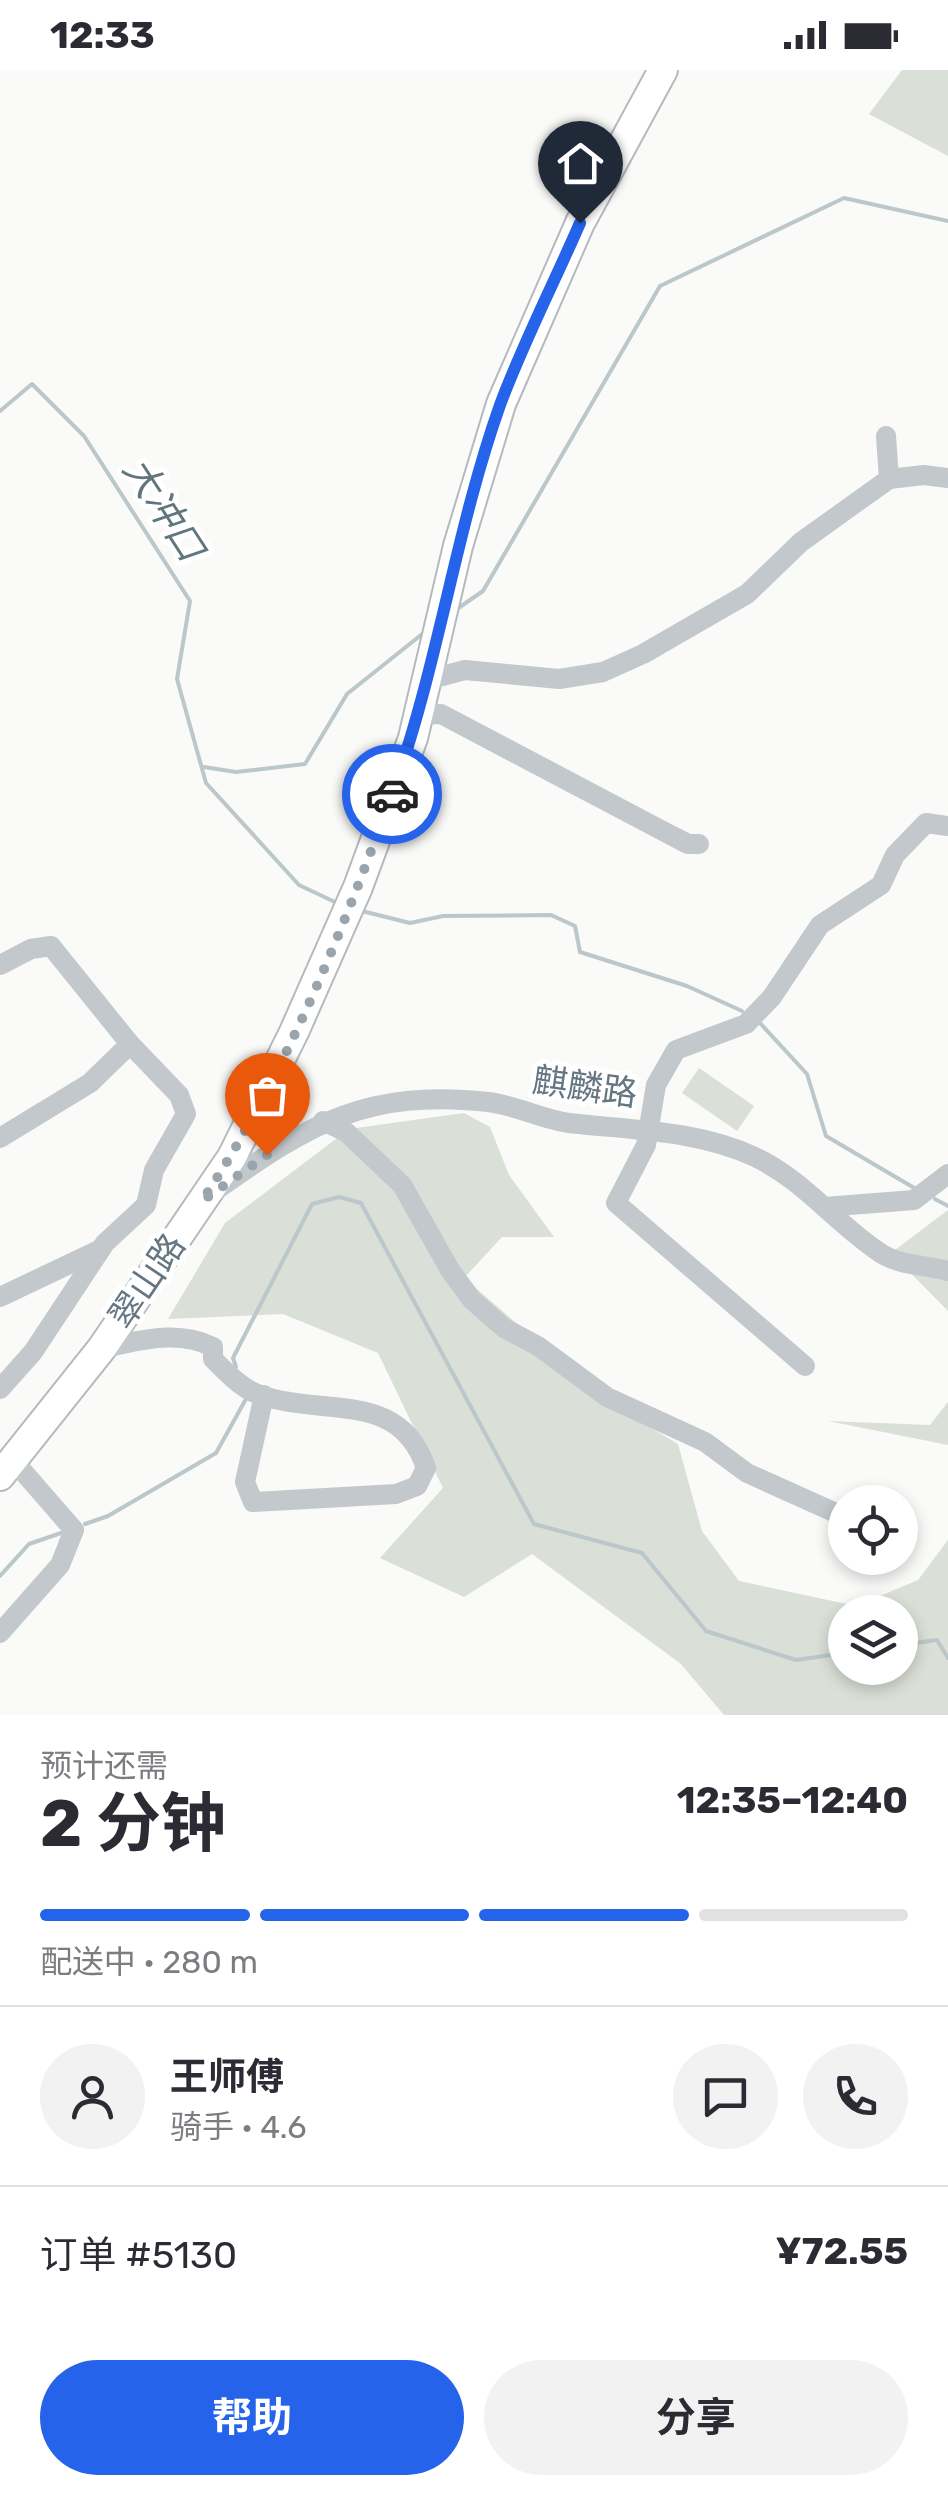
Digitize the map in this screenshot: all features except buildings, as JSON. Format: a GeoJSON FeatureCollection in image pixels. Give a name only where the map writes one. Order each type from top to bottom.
{"type":"FeatureCollection","features":[{"type":"Feature","properties":{"kind":"main road","name":"翠山路"},"geometry":{"type":"LineString","coordinates":[[6,1468],[102,1348],[232,1156],[310,996],[358,888],[418,716],[458,546],[501,404],[580,223],[664,70]]}},
{"type":"Feature","properties":{"kind":"street"},"geometry":{"type":"LineString","coordinates":[[886,436],[889,479]]}},
{"type":"Feature","properties":{"kind":"street"},"geometry":{"type":"LineString","coordinates":[[426,680],[465,670],[559,678],[602,672],[643,654],[746,594],[804,529],[889,479],[924,475],[948,478]]}},
{"type":"Feature","properties":{"kind":"street"},"geometry":{"type":"LineString","coordinates":[[418,716],[441,714],[688,844],[700,844]]}},
{"type":"Feature","properties":{"kind":"street"},"geometry":{"type":"LineString","coordinates":[[804,1366],[616,1204],[646,1145],[656,1085],[676,1050],[746,1024],[772,998],[820,926],[881,884],[894,855],[926,823],[948,826]]}},
{"type":"Feature","properties":{"kind":"street"},"geometry":{"type":"LineString","coordinates":[[0,964],[31,948],[51,946],[130,1044],[179,1095],[186,1114],[154,1170],[146,1205],[102,1248],[32,1352],[0,1389]]}},
{"type":"Feature","properties":{"kind":"street"},"geometry":{"type":"LineString","coordinates":[[0,1138],[90,1083],[130,1044]]}},
{"type":"Feature","properties":{"kind":"street","name":"麒麟路"},"geometry":{"type":"LineString","coordinates":[[202,1201],[323,1121],[385,1102],[492,1102],[534,1118],[648,1129],[751,1155],[784,1173],[884,1255],[948,1271]]}},
{"type":"Feature","properties":{"kind":"street"},"geometry":{"type":"LineString","coordinates":[[323,1121],[346,1132],[402,1184],[461,1285],[504,1328],[574,1370],[607,1397],[705,1442],[747,1473],[828,1509]]}},
{"type":"Feature","properties":{"kind":"street"},"geometry":{"type":"LineString","coordinates":[[824,1206],[914,1200],[948,1174]]}},
{"type":"Feature","properties":{"kind":"street"},"geometry":{"type":"LineString","coordinates":[[0,1297],[102,1248]]}},
{"type":"Feature","properties":{"kind":"street"},"geometry":{"type":"LineString","coordinates":[[102,1348],[162,1336],[192,1336],[213,1348],[213,1358],[232,1377],[264,1395],[324,1409],[388,1416],[405,1428],[420,1451],[426,1468],[417,1486],[396,1494],[253,1502],[246,1482],[264,1395]]}},
{"type":"Feature","properties":{"kind":"street"},"geometry":{"type":"LineString","coordinates":[[0,1633],[60,1565],[74,1530],[6,1468]]}},
{"type":"Feature","properties":{"kind":"shaded area"},"geometry":{"type":"Polygon","coordinates":[[[902,70],[948,70],[948,156],[869,114],[902,70]]]}},
{"type":"Feature","properties":{"kind":"shaded area"},"geometry":{"type":"Polygon","coordinates":[[[699,1068],[754,1106],[737,1131],[682,1093],[699,1068]]]}},
{"type":"Feature","properties":{"kind":"shaded area"},"geometry":{"type":"Polygon","coordinates":[[[464,1113],[490,1127],[509,1175],[554,1237],[502,1237],[464,1278],[608,1402],[678,1444],[702,1531],[739,1581],[828,1600],[828,1685],[918,1685],[918,1595],[882,1595],[918,1580],[948,1540],[948,1715],[724,1715],[681,1664],[532,1554],[464,1597],[380,1558],[443,1488],[378,1353],[283,1314],[168,1319],[225,1223],[349,1129],[464,1113]]]}},
{"type":"Feature","properties":{"kind":"shaded area"},"geometry":{"type":"Polygon","coordinates":[[[948,1210],[948,1311],[891,1253],[948,1210]]]}},
{"type":"Feature","properties":{"kind":"shaded area"},"geometry":{"type":"Polygon","coordinates":[[[948,1402],[948,1445],[828,1421],[930,1425],[948,1402]]]}},
{"type":"Feature","properties":{"kind":"waterway"},"geometry":{"type":"LineString","coordinates":[[457,609],[483,591],[660,286],[844,198],[948,221]]}},
{"type":"Feature","properties":{"kind":"waterway","name":"大冲口"},"geometry":{"type":"LineString","coordinates":[[0,411],[32,384],[84,436],[190,601],[177,679],[206,783],[299,885],[337,903]]}},
{"type":"Feature","properties":{"kind":"waterway"},"geometry":{"type":"LineString","coordinates":[[204,767],[236,772],[305,764],[347,694],[426,631]]}},
{"type":"Feature","properties":{"kind":"waterway","name":"大冲口"},"geometry":{"type":"LineString","coordinates":[[362,911],[410,923],[443,916],[551,915],[575,926],[580,952],[687,986],[742,1011]]}},
{"type":"Feature","properties":{"kind":"waterway","name":"大冲口"},"geometry":{"type":"LineString","coordinates":[[759,1022],[807,1074],[826,1136],[916,1189]]}},
{"type":"Feature","properties":{"kind":"waterway"},"geometry":{"type":"LineString","coordinates":[[236,1367],[233,1358],[312,1204],[339,1197],[361,1203],[534,1524],[642,1553],[706,1631],[796,1660],[828,1655]]}},
{"type":"Feature","properties":{"kind":"waterway","name":"大冲口"},"geometry":{"type":"LineString","coordinates":[[935,1199],[948,1206]]}},
{"type":"Feature","properties":{"kind":"waterway"},"geometry":{"type":"LineString","coordinates":[[85,1524],[108,1516],[216,1453],[246,1399]]}},
{"type":"Feature","properties":{"kind":"waterway"},"geometry":{"type":"LineString","coordinates":[[0,1576],[29,1544],[61,1533]]}},
{"type":"Feature","properties":{"kind":"waterway"},"geometry":{"type":"LineString","coordinates":[[918,1643],[937,1640],[948,1658]]}},
{"type":"Feature","properties":{"kind":"way so far"},"geometry":{"type":"LineString","coordinates":[[267,1155],[202,1201],[232,1156],[294,1032],[358,888],[392,794]]}},
{"type":"Feature","properties":{"kind":"route"},"geometry":{"type":"LineString","coordinates":[[392,794],[413,738],[458,546],[501,404],[580,223]]}}]}
